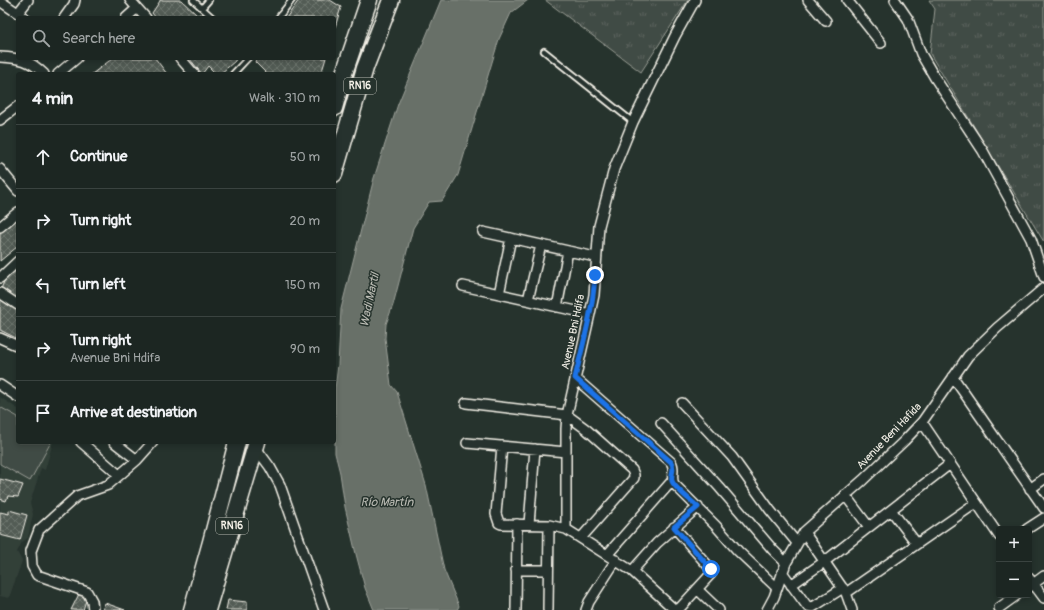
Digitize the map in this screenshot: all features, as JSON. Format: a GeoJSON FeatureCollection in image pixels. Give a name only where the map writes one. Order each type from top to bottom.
{"type":"FeatureCollection","features":[{"type":"Feature","properties":{"kind":"highway","name":"RN16"},"geometry":{"type":"LineString","coordinates":[[336,167],[365,68],[391,0]]}},
{"type":"Feature","properties":{"kind":"highway","name":"RN16"},"geometry":{"type":"LineString","coordinates":[[336,101],[367,1]]}},
{"type":"Feature","properties":{"kind":"highway","name":"RN16"},"geometry":{"type":"LineString","coordinates":[[192,610],[212,542],[236,444]]}},
{"type":"Feature","properties":{"kind":"highway","name":"RN16"},"geometry":{"type":"LineString","coordinates":[[207,610],[257,445]]}},
{"type":"Feature","properties":{"kind":"street"},"geometry":{"type":"LineString","coordinates":[[0,1],[22,16],[28,0]]}},
{"type":"Feature","properties":{"kind":"street"},"geometry":{"type":"LineString","coordinates":[[65,16],[75,0]]}},
{"type":"Feature","properties":{"kind":"street"},"geometry":{"type":"LineString","coordinates":[[130,0],[144,16]]}},
{"type":"Feature","properties":{"kind":"street","name":"Avenue Bni Hdifa"},"geometry":{"type":"LineString","coordinates":[[566,529],[567,415],[594,295],[599,226],[605,200],[614,169],[633,122],[675,36],[695,0]]}},
{"type":"Feature","properties":{"kind":"street"},"geometry":{"type":"LineString","coordinates":[[808,0],[826,21]]}},
{"type":"Feature","properties":{"kind":"street"},"geometry":{"type":"LineString","coordinates":[[847,0],[881,43]]}},
{"type":"Feature","properties":{"kind":"street"},"geometry":{"type":"LineString","coordinates":[[895,0],[908,19],[921,54],[983,151],[1031,239],[1044,278]]}},
{"type":"Feature","properties":{"kind":"street"},"geometry":{"type":"LineString","coordinates":[[128,16],[137,8]]}},
{"type":"Feature","properties":{"kind":"street"},"geometry":{"type":"LineString","coordinates":[[0,57],[16,58]]}},
{"type":"Feature","properties":{"kind":"street"},"geometry":{"type":"LineString","coordinates":[[28,60],[42,72]]}},
{"type":"Feature","properties":{"kind":"street"},"geometry":{"type":"LineString","coordinates":[[60,72],[75,60]]}},
{"type":"Feature","properties":{"kind":"street"},"geometry":{"type":"LineString","coordinates":[[182,60],[192,72]]}},
{"type":"Feature","properties":{"kind":"street"},"geometry":{"type":"LineString","coordinates":[[0,120],[16,108]]}},
{"type":"Feature","properties":{"kind":"street"},"geometry":{"type":"LineString","coordinates":[[0,169],[16,189]]}},
{"type":"Feature","properties":{"kind":"street"},"geometry":{"type":"LineString","coordinates":[[0,226],[16,214]]}},
{"type":"Feature","properties":{"kind":"street"},"geometry":{"type":"LineString","coordinates":[[483,232],[596,257]]}},
{"type":"Feature","properties":{"kind":"street"},"geometry":{"type":"LineString","coordinates":[[498,294],[511,238]]}},
{"type":"Feature","properties":{"kind":"street"},"geometry":{"type":"LineString","coordinates":[[528,300],[541,245]]}},
{"type":"Feature","properties":{"kind":"street"},"geometry":{"type":"LineString","coordinates":[[557,307],[568,251]]}},
{"type":"Feature","properties":{"kind":"street"},"geometry":{"type":"LineString","coordinates":[[0,278],[16,262]]}},
{"type":"Feature","properties":{"kind":"street"},"geometry":{"type":"LineString","coordinates":[[463,286],[590,314]]}},
{"type":"Feature","properties":{"kind":"street","name":"Avenue Beni Hafida"},"geometry":{"type":"LineString","coordinates":[[767,610],[786,563],[804,532],[863,480],[922,422],[968,356],[1044,288]]}},
{"type":"Feature","properties":{"kind":"street"},"geometry":{"type":"LineString","coordinates":[[0,293],[16,304]]}},
{"type":"Feature","properties":{"kind":"street"},"geometry":{"type":"LineString","coordinates":[[0,338],[16,345]]}},
{"type":"Feature","properties":{"kind":"street"},"geometry":{"type":"LineString","coordinates":[[953,377],[1044,508]]}},
{"type":"Feature","properties":{"kind":"street"},"geometry":{"type":"LineString","coordinates":[[575,378],[671,462],[674,469],[672,475],[672,481],[674,484],[698,507],[738,551],[777,588]]}},
{"type":"Feature","properties":{"kind":"street"},"geometry":{"type":"LineString","coordinates":[[0,384],[16,396]]}},
{"type":"Feature","properties":{"kind":"street"},"geometry":{"type":"LineString","coordinates":[[466,403],[567,415],[581,425],[632,470],[634,475],[582,538]]}},
{"type":"Feature","properties":{"kind":"street"},"geometry":{"type":"LineString","coordinates":[[682,403],[732,457],[770,510],[797,543]]}},
{"type":"Feature","properties":{"kind":"street"},"geometry":{"type":"LineString","coordinates":[[922,422],[996,532]]}},
{"type":"Feature","properties":{"kind":"street"},"geometry":{"type":"LineString","coordinates":[[661,423],[786,563]]}},
{"type":"Feature","properties":{"kind":"street"},"geometry":{"type":"LineString","coordinates":[[466,443],[566,452]]}},
{"type":"Feature","properties":{"kind":"street"},"geometry":{"type":"LineString","coordinates":[[83,444],[119,475]]}},
{"type":"Feature","properties":{"kind":"street"},"geometry":{"type":"LineString","coordinates":[[116,444],[136,460]]}},
{"type":"Feature","properties":{"kind":"street"},"geometry":{"type":"LineString","coordinates":[[93,610],[92,601],[87,592],[37,575],[32,566],[31,551],[39,530],[77,496],[108,485],[151,444]]}},
{"type":"Feature","properties":{"kind":"street"},"geometry":{"type":"LineString","coordinates":[[257,445],[282,491],[324,610]]}},
{"type":"Feature","properties":{"kind":"street"},"geometry":{"type":"LineString","coordinates":[[502,446],[496,518],[499,523],[549,525],[566,529],[632,571],[677,610],[711,574],[711,569],[674,527]]}},
{"type":"Feature","properties":{"kind":"street"},"geometry":{"type":"LineString","coordinates":[[529,524],[535,449]]}},
{"type":"Feature","properties":{"kind":"street"},"geometry":{"type":"LineString","coordinates":[[791,584],[824,562],[950,464]]}},
{"type":"Feature","properties":{"kind":"street"},"geometry":{"type":"LineString","coordinates":[[250,467],[270,467]]}},
{"type":"Feature","properties":{"kind":"street"},"geometry":{"type":"LineString","coordinates":[[1030,489],[1044,479]]}},
{"type":"Feature","properties":{"kind":"street"},"geometry":{"type":"LineString","coordinates":[[607,554],[672,481]]}},
{"type":"Feature","properties":{"kind":"street"},"geometry":{"type":"LineString","coordinates":[[845,495],[869,527]]}},
{"type":"Feature","properties":{"kind":"street"},"geometry":{"type":"LineString","coordinates":[[782,572],[804,604],[813,607],[845,590],[917,544],[976,503]]}},
{"type":"Feature","properties":{"kind":"street"},"geometry":{"type":"LineString","coordinates":[[632,571],[657,543],[698,507]]}},
{"type":"Feature","properties":{"kind":"street"},"geometry":{"type":"LineString","coordinates":[[891,510],[917,544]]}},
{"type":"Feature","properties":{"kind":"street"},"geometry":{"type":"LineString","coordinates":[[1031,526],[1044,518]]}},
{"type":"Feature","properties":{"kind":"street"},"geometry":{"type":"LineString","coordinates":[[516,610],[517,524]]}},
{"type":"Feature","properties":{"kind":"street"},"geometry":{"type":"LineString","coordinates":[[548,610],[549,525]]}},
{"type":"Feature","properties":{"kind":"street"},"geometry":{"type":"LineString","coordinates":[[804,532],[845,590],[852,610]]}},
{"type":"Feature","properties":{"kind":"street"},"geometry":{"type":"LineString","coordinates":[[586,610],[589,602],[616,560]]}},
{"type":"Feature","properties":{"kind":"street"},"geometry":{"type":"LineString","coordinates":[[516,570],[548,570]]}},
{"type":"Feature","properties":{"kind":"street"},"geometry":{"type":"LineString","coordinates":[[1032,582],[1044,576]]}},
{"type":"Feature","properties":{"kind":"street"},"geometry":{"type":"LineString","coordinates":[[1032,585],[1044,598]]}},
{"type":"Feature","properties":{"kind":"street"},"geometry":{"type":"LineString","coordinates":[[697,589],[719,610]]}},
{"type":"Feature","properties":{"kind":"street"},"geometry":{"type":"LineString","coordinates":[[999,608],[1013,598]]}},
{"type":"Feature","properties":{"kind":"lane"},"geometry":{"type":"LineString","coordinates":[[193,0],[211,16]]}},
{"type":"Feature","properties":{"kind":"lane"},"geometry":{"type":"LineString","coordinates":[[202,8],[209,0]]}},
{"type":"Feature","properties":{"kind":"lane"},"geometry":{"type":"LineString","coordinates":[[280,16],[292,0]]}},
{"type":"Feature","properties":{"kind":"lane"},"geometry":{"type":"LineString","coordinates":[[544,51],[633,122]]}},
{"type":"Feature","properties":{"kind":"lane"},"geometry":{"type":"LineString","coordinates":[[235,72],[246,60]]}},
{"type":"Feature","properties":{"kind":"shaded area"},"geometry":{"type":"Polygon","coordinates":[[[0,397],[16,408],[16,444],[52,444],[45,470],[41,468],[30,503],[33,514],[28,538],[22,542],[17,552],[22,561],[9,598],[0,596],[0,397]]]}},
{"type":"Feature","properties":{"kind":"green space"},"geometry":{"type":"Polygon","coordinates":[[[545,0],[688,0],[641,72],[545,0]]]}},
{"type":"Feature","properties":{"kind":"green space"},"geometry":{"type":"Polygon","coordinates":[[[929,0],[1044,0],[1044,242],[930,54],[935,9],[929,0]]]}},
{"type":"Feature","properties":{"kind":"green space"},"geometry":{"type":"Polygon","coordinates":[[[0,407],[16,416],[16,444],[50,444],[30,481],[0,464],[0,407]]]}},
{"type":"Feature","properties":{"kind":"water","name":"Río Martín"},"geometry":{"type":"Polygon","coordinates":[[[441,0],[528,0],[511,13],[499,39],[458,175],[442,201],[429,202],[413,228],[393,305],[386,324],[385,338],[391,385],[397,392],[426,485],[444,570],[459,606],[457,610],[374,610],[365,588],[356,554],[345,507],[340,473],[335,453],[336,381],[341,309],[374,178],[398,104],[441,0]]]}},
{"type":"Feature","properties":{"kind":"building"},"geometry":{"type":"Polygon","coordinates":[[[181,0],[197,15],[200,14],[202,16],[154,16],[152,13],[160,1],[181,0]]]}},
{"type":"Feature","properties":{"kind":"building"},"geometry":{"type":"Polygon","coordinates":[[[299,0],[330,0],[341,7],[336,24],[336,16],[287,16],[299,0]]]}},
{"type":"Feature","properties":{"kind":"building"},"geometry":{"type":"Polygon","coordinates":[[[110,60],[156,60],[166,72],[95,72],[110,60]]]}},
{"type":"Feature","properties":{"kind":"building"},"geometry":{"type":"Polygon","coordinates":[[[191,60],[235,60],[222,72],[214,72],[208,66],[204,72],[200,72],[191,60]]]}},
{"type":"Feature","properties":{"kind":"building"},"geometry":{"type":"Polygon","coordinates":[[[256,60],[325,60],[322,72],[265,72],[255,62],[256,60]]]}},
{"type":"Feature","properties":{"kind":"building"},"geometry":{"type":"Polygon","coordinates":[[[16,218],[16,248],[0,261],[0,230],[16,218]]]}},
{"type":"Feature","properties":{"kind":"building"},"geometry":{"type":"Polygon","coordinates":[[[16,271],[16,300],[1,289],[5,279],[16,271]]]}},
{"type":"Feature","properties":{"kind":"building"},"geometry":{"type":"Polygon","coordinates":[[[0,298],[16,309],[16,338],[0,330],[0,298]]]}},
{"type":"Feature","properties":{"kind":"building"},"geometry":{"type":"Polygon","coordinates":[[[0,479],[23,485],[18,497],[8,496],[6,501],[0,499],[0,479]]]}},
{"type":"Feature","properties":{"kind":"building"},"geometry":{"type":"Polygon","coordinates":[[[9,510],[27,515],[20,540],[0,535],[0,512],[9,514],[9,510]]]}},
{"type":"Feature","properties":{"kind":"building"},"geometry":{"type":"Polygon","coordinates":[[[79,594],[87,597],[83,610],[71,610],[79,594]]]}},
{"type":"Feature","properties":{"kind":"building"},"geometry":{"type":"Polygon","coordinates":[[[228,600],[247,602],[247,610],[226,610],[228,600]]]}},
{"type":"Feature","properties":{"kind":"building"},"geometry":{"type":"Polygon","coordinates":[[[105,603],[125,610],[102,610],[105,603]]]}},
{"type":"Feature","properties":{"kind":"route"},"geometry":{"type":"LineString","coordinates":[[595,275],[594,295],[575,378],[671,462],[674,467],[672,481],[698,507],[674,527],[689,542],[711,569]]}},
{"type":"Feature","properties":{"kind":"water label","name":"Wadi Martil"},"geometry":{"type":"Point","coordinates":[370,300]}}]}
